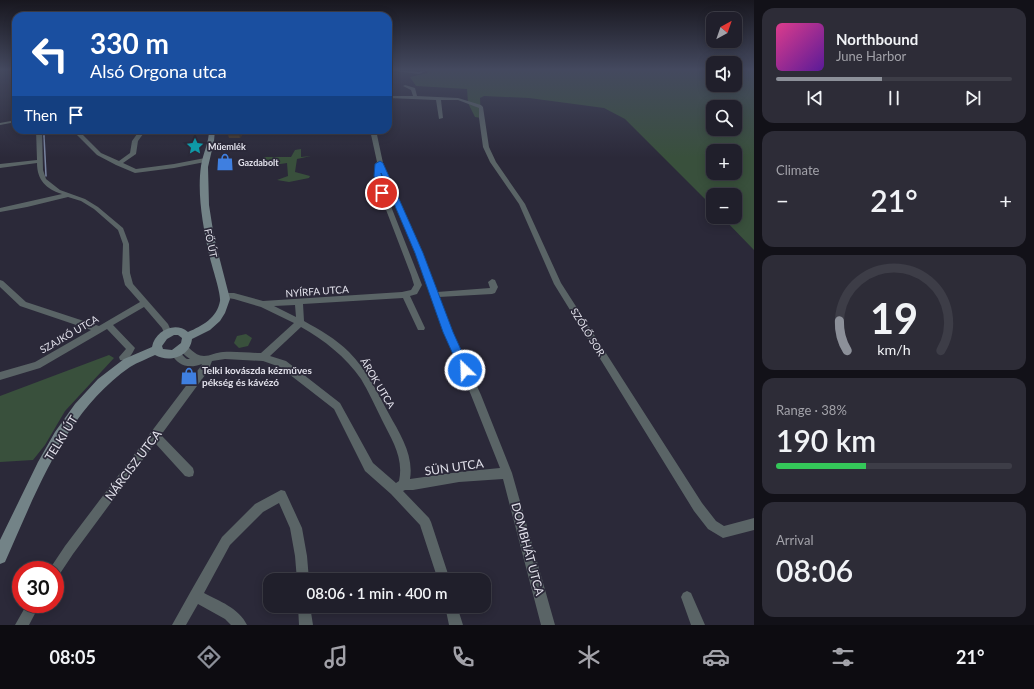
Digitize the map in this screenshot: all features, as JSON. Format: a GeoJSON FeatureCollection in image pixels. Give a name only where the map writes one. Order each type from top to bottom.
{"type":"FeatureCollection","features":[{"type":"Feature","properties":{"kind":"main road","name":"FŐ ÚT"},"geometry":{"type":"LineString","coordinates":[[187,337],[211,325],[219,317],[224,307],[224,295],[210,244],[207,223],[204,173],[205,160],[213,134]]}},
{"type":"Feature","properties":{"kind":"main road"},"geometry":{"type":"LineString","coordinates":[[180,331],[187,337],[187,342],[179,350],[166,354],[157,349],[159,340],[168,332],[180,331]]}},
{"type":"Feature","properties":{"kind":"main road","name":"TELKI ÚT"},"geometry":{"type":"LineString","coordinates":[[0,557],[47,459],[68,423],[94,390],[117,369],[142,354],[157,349]]}},
{"type":"Feature","properties":{"kind":"street"},"geometry":{"type":"LineString","coordinates":[[438,99],[441,118]]}},
{"type":"Feature","properties":{"kind":"street","name":"SZŐLŐ SOR"},"geometry":{"type":"LineString","coordinates":[[450,99],[458,100],[479,106],[481,108],[486,147],[493,162],[522,204],[558,284],[698,507],[712,525],[723,532],[754,524]]}},
{"type":"Feature","properties":{"kind":"street"},"geometry":{"type":"LineString","coordinates":[[0,124],[12,122]]}},
{"type":"Feature","properties":{"kind":"street"},"geometry":{"type":"LineString","coordinates":[[39,134],[39,161],[43,180],[67,195],[83,200],[96,208],[121,229],[126,244],[126,273],[128,285],[145,303],[168,332]]}},
{"type":"Feature","properties":{"kind":"street"},"geometry":{"type":"LineString","coordinates":[[79,134],[99,154],[134,171],[169,167],[205,160]]}},
{"type":"Feature","properties":{"kind":"street"},"geometry":{"type":"LineString","coordinates":[[118,164],[133,154],[135,141],[140,134]]}},
{"type":"Feature","properties":{"kind":"street"},"geometry":{"type":"LineString","coordinates":[[374,134],[380,163],[378,164],[378,181],[418,285],[410,293],[421,328]]}},
{"type":"Feature","properties":{"kind":"street"},"geometry":{"type":"LineString","coordinates":[[0,166],[39,161]]}},
{"type":"Feature","properties":{"kind":"street","name":"DOMBHÁT UTCA"},"geometry":{"type":"LineString","coordinates":[[380,163],[419,253],[434,295],[507,474],[548,625]]}},
{"type":"Feature","properties":{"kind":"street"},"geometry":{"type":"LineString","coordinates":[[0,210],[28,206],[67,195]]}},
{"type":"Feature","properties":{"kind":"street"},"geometry":{"type":"LineString","coordinates":[[434,295],[492,291],[494,287],[492,282]]}},
{"type":"Feature","properties":{"kind":"street"},"geometry":{"type":"LineString","coordinates":[[0,283],[23,304],[99,329]]}},
{"type":"Feature","properties":{"kind":"street","name":"NYÍRFA UTCA"},"geometry":{"type":"LineString","coordinates":[[224,295],[240,296],[247,301],[263,304],[410,293]]}},
{"type":"Feature","properties":{"kind":"street"},"geometry":{"type":"LineString","coordinates":[[263,356],[300,322],[299,302]]}},
{"type":"Feature","properties":{"kind":"street","name":"SZAJKÓ UTCA"},"geometry":{"type":"LineString","coordinates":[[0,376],[37,365],[145,303]]}},
{"type":"Feature","properties":{"kind":"street","name":"ÁROK UTCA"},"geometry":{"type":"LineString","coordinates":[[263,304],[300,322],[324,336],[342,351],[360,371],[374,393],[399,442],[406,469],[399,487]]}},
{"type":"Feature","properties":{"kind":"street"},"geometry":{"type":"LineString","coordinates":[[107,324],[131,348],[123,357]]}},
{"type":"Feature","properties":{"kind":"street"},"geometry":{"type":"LineString","coordinates":[[179,350],[186,363],[194,363],[224,355],[263,356],[283,364],[337,406],[369,467],[399,487],[425,522],[442,573]]}},
{"type":"Feature","properties":{"kind":"street","name":"NÁRCISZ UTCA"},"geometry":{"type":"LineString","coordinates":[[62,561],[205,368],[208,359]]}},
{"type":"Feature","properties":{"kind":"street"},"geometry":{"type":"LineString","coordinates":[[155,436],[189,472]]}},
{"type":"Feature","properties":{"kind":"street","name":"SÜN UTCA"},"geometry":{"type":"LineString","coordinates":[[399,487],[413,486],[459,477],[507,474]]}},
{"type":"Feature","properties":{"kind":"street"},"geometry":{"type":"LineString","coordinates":[[179,625],[226,541],[259,508],[281,495],[296,528],[302,573]]}},
{"type":"Feature","properties":{"kind":"street"},"geometry":{"type":"LineString","coordinates":[[195,595],[230,614],[240,625]]}},
{"type":"Feature","properties":{"kind":"street"},"geometry":{"type":"LineString","coordinates":[[687,597],[698,625]]}},
{"type":"Feature","properties":{"kind":"street"},"geometry":{"type":"LineString","coordinates":[[22,625],[29,613]]}},
{"type":"Feature","properties":{"kind":"street"},"geometry":{"type":"LineString","coordinates":[[305,613],[306,625]]}},
{"type":"Feature","properties":{"kind":"street"},"geometry":{"type":"LineString","coordinates":[[453,613],[456,625]]}},
{"type":"Feature","properties":{"kind":"green space"},"geometry":{"type":"Polygon","coordinates":[[[468,99],[480,99],[481,118],[475,117],[468,99]]]}},
{"type":"Feature","properties":{"kind":"green space"},"geometry":{"type":"Polygon","coordinates":[[[538,99],[754,99],[754,250],[729,224],[742,224],[742,188],[706,188],[706,200],[625,119],[604,108],[538,99]]]}},
{"type":"Feature","properties":{"kind":"green space"},"geometry":{"type":"Polygon","coordinates":[[[301,149],[301,157],[311,156],[297,159],[295,172],[310,176],[309,178],[289,182],[277,180],[288,176],[287,163],[274,165],[262,163],[264,157],[291,157],[295,150],[301,149]]]}},
{"type":"Feature","properties":{"kind":"green space"},"geometry":{"type":"Polygon","coordinates":[[[246,334],[252,338],[248,346],[239,348],[234,343],[237,336],[246,334]]]}},
{"type":"Feature","properties":{"kind":"green space"},"geometry":{"type":"Polygon","coordinates":[[[109,355],[114,358],[65,411],[45,445],[33,460],[0,462],[0,396],[109,355]]]}},
{"type":"Feature","properties":{"kind":"building"},"geometry":{"type":"Polygon","coordinates":[[[228,134],[240,134],[239,135],[228,134]]]}},
{"type":"Feature","properties":{"kind":"waterway"},"geometry":{"type":"LineString","coordinates":[[44,136],[46,176]]}},
{"type":"Feature","properties":{"kind":"place","name":"Műemlék"},"geometry":{"type":"Point","coordinates":[195,146]}},
{"type":"Feature","properties":{"kind":"place","name":"Gazdabolt"},"geometry":{"type":"Point","coordinates":[225,162]}},
{"type":"Feature","properties":{"kind":"place","name":"Telki kovászda kézműves pékség és kávézó"},"geometry":{"type":"Point","coordinates":[189,376]}},
{"type":"Feature","properties":{"kind":"route"},"geometry":{"type":"LineString","coordinates":[[382,193],[377,176],[378,164],[380,163],[419,253],[448,332],[465,370]]}}]}
